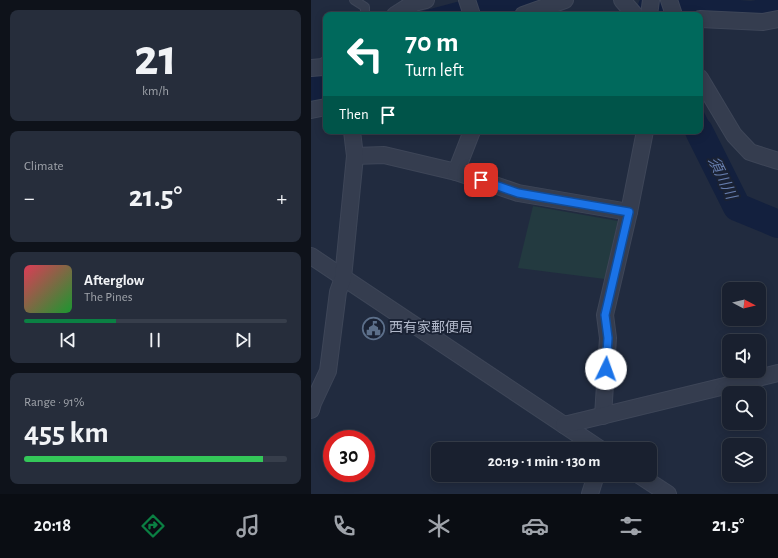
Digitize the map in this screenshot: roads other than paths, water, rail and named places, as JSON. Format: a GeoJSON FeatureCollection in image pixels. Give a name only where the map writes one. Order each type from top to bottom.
{"type":"FeatureCollection","features":[{"type":"Feature","properties":{"kind":"street"},"geometry":{"type":"LineString","coordinates":[[400,12],[414,3],[426,0]]}},
{"type":"Feature","properties":{"kind":"street"},"geometry":{"type":"LineString","coordinates":[[467,0],[471,12]]}},
{"type":"Feature","properties":{"kind":"street"},"geometry":{"type":"LineString","coordinates":[[531,12],[565,0]]}},
{"type":"Feature","properties":{"kind":"street"},"geometry":{"type":"LineString","coordinates":[[622,0],[632,12]]}},
{"type":"Feature","properties":{"kind":"street"},"geometry":{"type":"LineString","coordinates":[[649,12],[651,0]]}},
{"type":"Feature","properties":{"kind":"street"},"geometry":{"type":"LineString","coordinates":[[703,19],[763,22],[778,19]]}},
{"type":"Feature","properties":{"kind":"street"},"geometry":{"type":"LineString","coordinates":[[703,83],[735,135],[750,152],[778,161]]}},
{"type":"Feature","properties":{"kind":"street"},"geometry":{"type":"LineString","coordinates":[[311,110],[323,108]]}},
{"type":"Feature","properties":{"kind":"street"},"geometry":{"type":"LineString","coordinates":[[311,410],[319,382],[327,371],[338,292],[343,278],[355,156],[352,134]]}},
{"type":"Feature","properties":{"kind":"street"},"geometry":{"type":"LineString","coordinates":[[456,172],[471,134]]}},
{"type":"Feature","properties":{"kind":"street"},"geometry":{"type":"LineString","coordinates":[[603,416],[608,338],[605,315],[629,212],[644,134]]}},
{"type":"Feature","properties":{"kind":"street"},"geometry":{"type":"LineString","coordinates":[[355,156],[383,155],[456,172],[518,193],[629,212]]}},
{"type":"Feature","properties":{"kind":"street"},"geometry":{"type":"LineString","coordinates":[[311,256],[589,442]]}},
{"type":"Feature","properties":{"kind":"street"},"geometry":{"type":"LineString","coordinates":[[564,426],[778,372]]}},
{"type":"Feature","properties":{"kind":"street"},"geometry":{"type":"LineString","coordinates":[[591,494],[594,482]]}},
{"type":"Feature","properties":{"kind":"street"},"geometry":{"type":"LineString","coordinates":[[650,482],[668,494]]}},
{"type":"Feature","properties":{"kind":"lane"},"geometry":{"type":"LineString","coordinates":[[354,0],[365,6],[365,12]]}},
{"type":"Feature","properties":{"kind":"water"},"geometry":{"type":"Polygon","coordinates":[[[464,0],[551,0],[519,12],[419,12],[464,0]]]}},
{"type":"Feature","properties":{"kind":"water"},"geometry":{"type":"Polygon","coordinates":[[[323,74],[323,102],[311,105],[311,76],[323,74]]]}},
{"type":"Feature","properties":{"kind":"water"},"geometry":{"type":"Polygon","coordinates":[[[703,110],[744,193],[763,224],[730,209],[688,134],[703,134],[703,110]]]}},
{"type":"Feature","properties":{"kind":"waterway"},"geometry":{"type":"LineString","coordinates":[[652,7],[752,15],[778,10]]}},
{"type":"Feature","properties":{"kind":"waterway","name":"須川川"},"geometry":{"type":"LineString","coordinates":[[700,134],[737,207],[778,224]]}},
{"type":"Feature","properties":{"kind":"place","name":"西有家郵便局"},"geometry":{"type":"Point","coordinates":[374,328]}}]}
